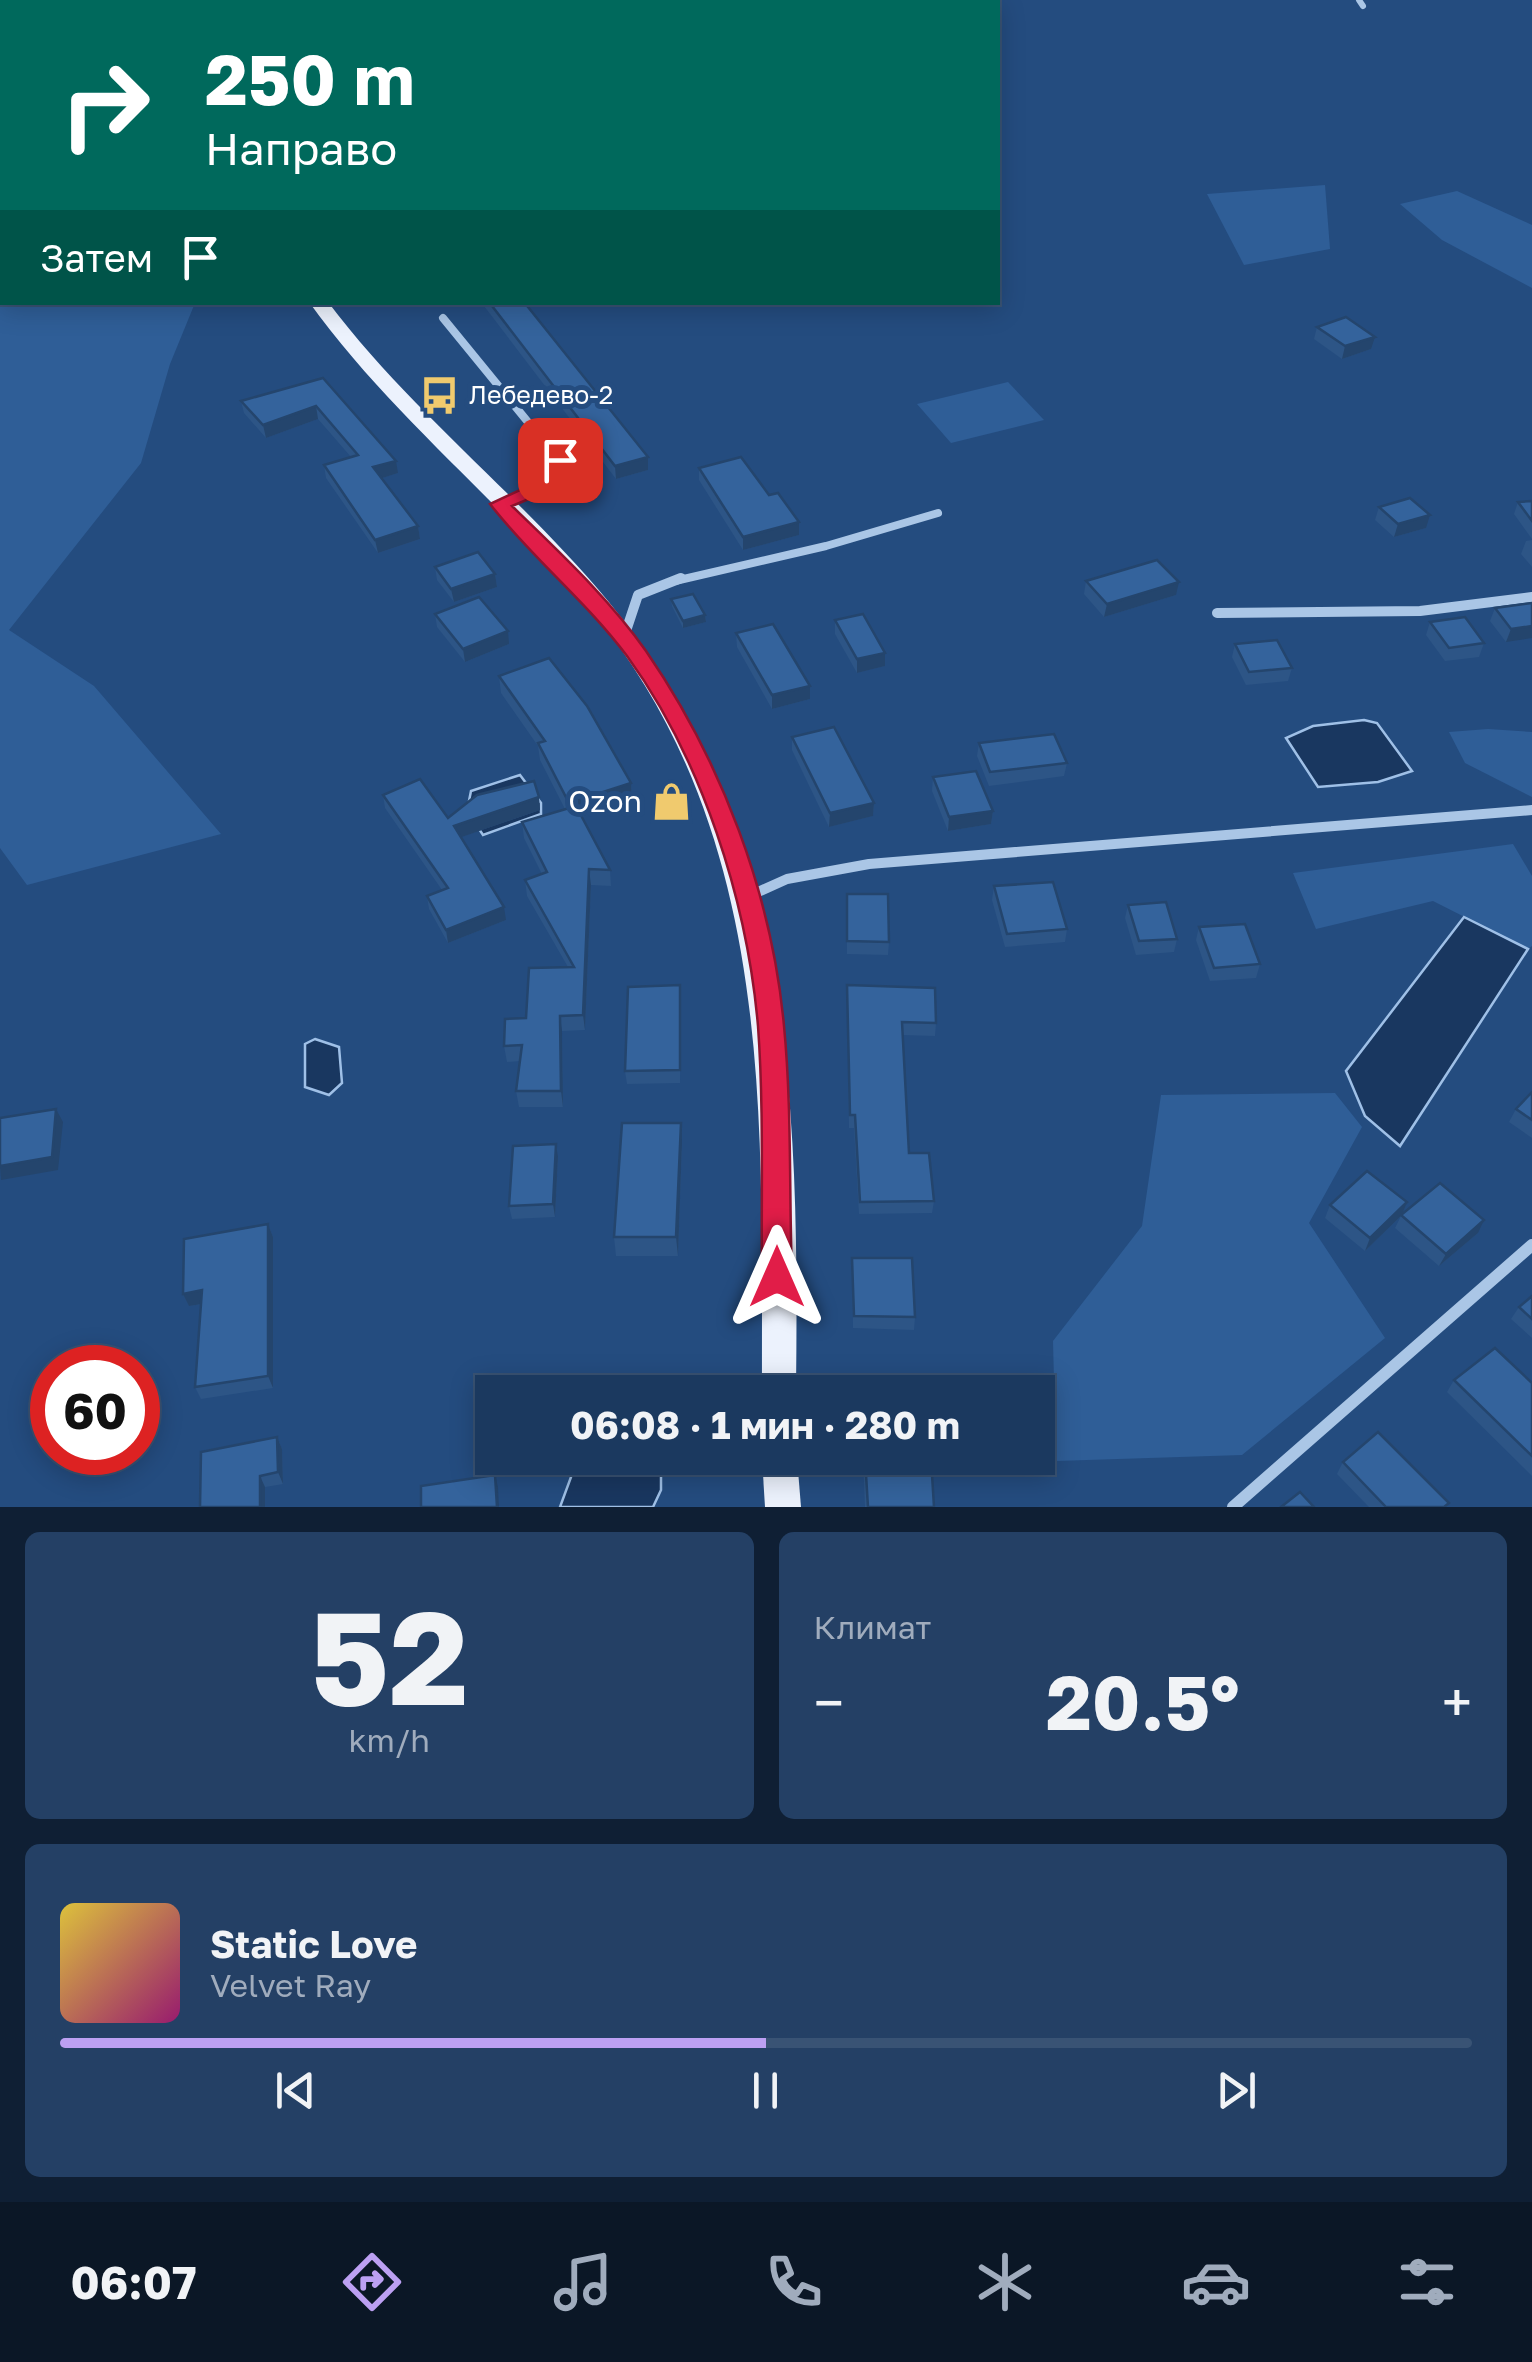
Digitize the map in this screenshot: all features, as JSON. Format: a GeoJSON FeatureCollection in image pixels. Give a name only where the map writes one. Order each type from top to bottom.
{"type":"FeatureCollection","features":[{"type":"Feature","properties":{"kind":"main road"},"geometry":{"type":"LineString","coordinates":[[320,305],[362,360],[571,574],[624,637],[670,707],[700,764],[747,897],[764,980],[775,1073],[779,1375]]}},
{"type":"Feature","properties":{"kind":"main road"},"geometry":{"type":"LineString","coordinates":[[781,1475],[782,1507]]}},
{"type":"Feature","properties":{"kind":"street"},"geometry":{"type":"LineString","coordinates":[[443,318],[560,460],[561,473],[553,482],[500,504]]}},
{"type":"Feature","properties":{"kind":"street"},"geometry":{"type":"LineString","coordinates":[[624,637],[638,595],[669,583],[826,546],[938,513]]}},
{"type":"Feature","properties":{"kind":"street"},"geometry":{"type":"LineString","coordinates":[[1218,614],[1420,611],[1532,597]]}},
{"type":"Feature","properties":{"kind":"street"},"geometry":{"type":"LineString","coordinates":[[747,897],[787,880],[869,864],[1532,810]]}},
{"type":"Feature","properties":{"kind":"street"},"geometry":{"type":"LineString","coordinates":[[1232,1507],[1532,1246]]}},
{"type":"Feature","properties":{"kind":"shaded area"},"geometry":{"type":"Polygon","coordinates":[[[1325,185],[1330,249],[1244,265],[1207,194],[1325,185]]]}},
{"type":"Feature","properties":{"kind":"shaded area"},"geometry":{"type":"Polygon","coordinates":[[[1457,191],[1532,225],[1532,288],[1442,240],[1400,204],[1457,191]]]}},
{"type":"Feature","properties":{"kind":"shaded area"},"geometry":{"type":"Polygon","coordinates":[[[0,305],[194,305],[170,364],[141,463],[9,630],[94,686],[221,834],[27,885],[0,848],[0,305]]]}},
{"type":"Feature","properties":{"kind":"shaded area"},"geometry":{"type":"Polygon","coordinates":[[[1008,382],[1044,420],[951,443],[917,404],[1008,382]]]}},
{"type":"Feature","properties":{"kind":"shaded area"},"geometry":{"type":"Polygon","coordinates":[[[1364,720],[1377,723],[1412,771],[1378,782],[1318,787],[1286,738],[1313,726],[1364,720]]]}},
{"type":"Feature","properties":{"kind":"shaded area"},"geometry":{"type":"Polygon","coordinates":[[[1449,732],[1532,732],[1532,797],[1465,763],[1449,732]]]}},
{"type":"Feature","properties":{"kind":"shaded area"},"geometry":{"type":"Polygon","coordinates":[[[520,775],[541,803],[541,814],[483,835],[467,811],[471,791],[520,775]]]}},
{"type":"Feature","properties":{"kind":"shaded area"},"geometry":{"type":"Polygon","coordinates":[[[1513,844],[1532,876],[1532,946],[1528,949],[1433,901],[1316,929],[1293,873],[1513,844]]]}},
{"type":"Feature","properties":{"kind":"shaded area"},"geometry":{"type":"Polygon","coordinates":[[[1464,917],[1528,949],[1400,1146],[1365,1116],[1346,1071],[1464,917]]]}},
{"type":"Feature","properties":{"kind":"shaded area"},"geometry":{"type":"Polygon","coordinates":[[[315,1039],[339,1047],[342,1083],[329,1095],[305,1087],[305,1044],[315,1039]]]}},
{"type":"Feature","properties":{"kind":"shaded area"},"geometry":{"type":"Polygon","coordinates":[[[1335,1093],[1362,1127],[1309,1223],[1385,1338],[1242,1455],[1056,1461],[1053,1341],[1142,1226],[1161,1095],[1335,1093]]]}},
{"type":"Feature","properties":{"kind":"shaded area"},"geometry":{"type":"Polygon","coordinates":[[[572,1475],[661,1475],[661,1490],[653,1507],[560,1507],[572,1475]]]}},
{"type":"Feature","properties":{"kind":"building"},"geometry":{"type":"Polygon","coordinates":[[[491,305],[526,305],[648,457],[615,466],[491,305]]]}},
{"type":"Feature","properties":{"kind":"building"},"geometry":{"type":"Polygon","coordinates":[[[1346,317],[1375,337],[1345,346],[1317,327],[1346,317]]]}},
{"type":"Feature","properties":{"kind":"building"},"geometry":{"type":"Polygon","coordinates":[[[323,378],[396,461],[373,467],[418,526],[375,540],[324,465],[358,455],[316,406],[263,425],[241,401],[323,378]]]}},
{"type":"Feature","properties":{"kind":"building"},"geometry":{"type":"Polygon","coordinates":[[[741,457],[769,495],[778,493],[799,522],[743,537],[699,468],[741,457]]]}},
{"type":"Feature","properties":{"kind":"building"},"geometry":{"type":"Polygon","coordinates":[[[1410,498],[1430,515],[1398,524],[1379,507],[1410,498]]]}},
{"type":"Feature","properties":{"kind":"building"},"geometry":{"type":"Polygon","coordinates":[[[1532,501],[1532,521],[1518,502],[1532,501]]]}},
{"type":"Feature","properties":{"kind":"building"},"geometry":{"type":"Polygon","coordinates":[[[478,552],[495,574],[451,589],[435,567],[478,552]]]}},
{"type":"Feature","properties":{"kind":"building"},"geometry":{"type":"Polygon","coordinates":[[[1157,560],[1179,582],[1107,604],[1086,581],[1157,560]]]}},
{"type":"Feature","properties":{"kind":"building"},"geometry":{"type":"Polygon","coordinates":[[[693,594],[705,615],[683,621],[671,599],[693,594]]]}},
{"type":"Feature","properties":{"kind":"building"},"geometry":{"type":"Polygon","coordinates":[[[479,597],[508,631],[463,649],[435,614],[479,597]]]}},
{"type":"Feature","properties":{"kind":"building"},"geometry":{"type":"Polygon","coordinates":[[[1532,603],[1532,626],[1511,629],[1495,608],[1532,603]]]}},
{"type":"Feature","properties":{"kind":"building"},"geometry":{"type":"Polygon","coordinates":[[[863,614],[885,653],[857,659],[835,620],[863,614]]]}},
{"type":"Feature","properties":{"kind":"building"},"geometry":{"type":"Polygon","coordinates":[[[1465,617],[1484,643],[1449,648],[1430,622],[1465,617]]]}},
{"type":"Feature","properties":{"kind":"building"},"geometry":{"type":"Polygon","coordinates":[[[773,624],[810,686],[772,695],[736,633],[773,624]]]}},
{"type":"Feature","properties":{"kind":"building"},"geometry":{"type":"Polygon","coordinates":[[[1277,640],[1292,668],[1249,672],[1235,644],[1277,640]]]}},
{"type":"Feature","properties":{"kind":"building"},"geometry":{"type":"Polygon","coordinates":[[[549,658],[587,706],[631,783],[569,803],[538,743],[545,741],[499,676],[549,658]]]}},
{"type":"Feature","properties":{"kind":"building"},"geometry":{"type":"Polygon","coordinates":[[[834,727],[874,803],[830,813],[792,737],[834,727]]]}},
{"type":"Feature","properties":{"kind":"building"},"geometry":{"type":"Polygon","coordinates":[[[1054,734],[1067,763],[990,772],[979,743],[1054,734]]]}},
{"type":"Feature","properties":{"kind":"building"},"geometry":{"type":"Polygon","coordinates":[[[976,771],[993,811],[949,817],[933,777],[976,771]]]}},
{"type":"Feature","properties":{"kind":"building"},"geometry":{"type":"Polygon","coordinates":[[[420,779],[448,818],[477,795],[534,781],[539,797],[454,826],[504,907],[446,930],[427,896],[448,888],[383,795],[420,779]]]}},
{"type":"Feature","properties":{"kind":"building"},"geometry":{"type":"Polygon","coordinates":[[[576,806],[610,870],[589,869],[583,1015],[560,1016],[561,1091],[516,1091],[522,1045],[504,1046],[505,1019],[526,1018],[529,968],[574,967],[525,880],[547,872],[522,822],[576,806]]]}},
{"type":"Feature","properties":{"kind":"building"},"geometry":{"type":"Polygon","coordinates":[[[1053,882],[1067,929],[1007,934],[994,886],[1053,882]]]}},
{"type":"Feature","properties":{"kind":"building"},"geometry":{"type":"Polygon","coordinates":[[[847,894],[888,894],[889,942],[847,941],[847,894]]]}},
{"type":"Feature","properties":{"kind":"building"},"geometry":{"type":"Polygon","coordinates":[[[1166,902],[1177,939],[1139,941],[1128,905],[1166,902]]]}},
{"type":"Feature","properties":{"kind":"building"},"geometry":{"type":"Polygon","coordinates":[[[1245,924],[1260,964],[1214,968],[1199,927],[1245,924]]]}},
{"type":"Feature","properties":{"kind":"building"},"geometry":{"type":"Polygon","coordinates":[[[680,985],[680,1070],[625,1071],[628,987],[680,985]]]}},
{"type":"Feature","properties":{"kind":"building"},"geometry":{"type":"Polygon","coordinates":[[[847,985],[935,988],[936,1023],[902,1022],[909,1153],[929,1153],[934,1201],[860,1202],[855,1115],[850,1115],[847,985]]]}},
{"type":"Feature","properties":{"kind":"building"},"geometry":{"type":"Polygon","coordinates":[[[1532,1092],[1532,1120],[1516,1109],[1532,1092]]]}},
{"type":"Feature","properties":{"kind":"building"},"geometry":{"type":"Polygon","coordinates":[[[56,1109],[52,1157],[0,1166],[0,1118],[56,1109]]]}},
{"type":"Feature","properties":{"kind":"building"},"geometry":{"type":"Polygon","coordinates":[[[622,1123],[681,1123],[676,1237],[614,1237],[622,1123]]]}},
{"type":"Feature","properties":{"kind":"building"},"geometry":{"type":"Polygon","coordinates":[[[556,1144],[553,1204],[509,1206],[513,1146],[556,1144]]]}},
{"type":"Feature","properties":{"kind":"building"},"geometry":{"type":"Polygon","coordinates":[[[1367,1171],[1407,1202],[1370,1238],[1330,1205],[1367,1171]]]}},
{"type":"Feature","properties":{"kind":"building"},"geometry":{"type":"Polygon","coordinates":[[[1440,1183],[1484,1220],[1446,1254],[1401,1215],[1440,1183]]]}},
{"type":"Feature","properties":{"kind":"building"},"geometry":{"type":"Polygon","coordinates":[[[268,1224],[268,1376],[195,1387],[202,1290],[183,1294],[184,1239],[268,1224]]]}},
{"type":"Feature","properties":{"kind":"building"},"geometry":{"type":"Polygon","coordinates":[[[852,1258],[912,1258],[915,1317],[854,1316],[852,1258]]]}},
{"type":"Feature","properties":{"kind":"building"},"geometry":{"type":"Polygon","coordinates":[[[1532,1296],[1532,1319],[1519,1307],[1532,1296]]]}},
{"type":"Feature","properties":{"kind":"building"},"geometry":{"type":"Polygon","coordinates":[[[1495,1348],[1532,1383],[1532,1456],[1454,1380],[1495,1348]]]}},
{"type":"Feature","properties":{"kind":"building"},"geometry":{"type":"Polygon","coordinates":[[[1378,1432],[1449,1503],[1444,1507],[1386,1507],[1343,1462],[1378,1432]]]}},
{"type":"Feature","properties":{"kind":"building"},"geometry":{"type":"Polygon","coordinates":[[[277,1437],[278,1472],[260,1476],[260,1507],[200,1507],[201,1452],[277,1437]]]}},
{"type":"Feature","properties":{"kind":"building"},"geometry":{"type":"Polygon","coordinates":[[[495,1475],[497,1507],[421,1507],[421,1486],[495,1475]]]}},
{"type":"Feature","properties":{"kind":"building"},"geometry":{"type":"Polygon","coordinates":[[[866,1475],[932,1475],[934,1507],[868,1507],[866,1475]]]}},
{"type":"Feature","properties":{"kind":"building"},"geometry":{"type":"Polygon","coordinates":[[[1300,1492],[1314,1507],[1281,1507],[1300,1492]]]}},
{"type":"Feature","properties":{"kind":"place","name":"Лебедево-2"},"geometry":{"type":"Point","coordinates":[439,395]}},
{"type":"Feature","properties":{"kind":"place","name":"Ozon"},"geometry":{"type":"Point","coordinates":[672,802]}},
{"type":"Feature","properties":{"kind":"route"},"geometry":{"type":"LineString","coordinates":[[560,460],[561,473],[553,482],[500,504],[581,585],[637,654],[686,735],[726,828],[757,938],[771,1026],[777,1277]]}}]}
